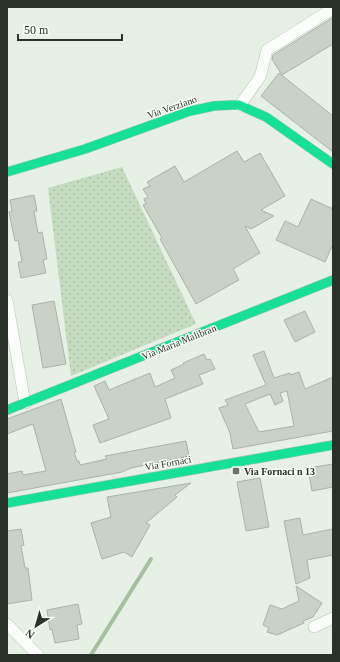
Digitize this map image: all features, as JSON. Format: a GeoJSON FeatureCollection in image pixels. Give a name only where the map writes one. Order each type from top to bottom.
{"type":"FeatureCollection","features":[{"type":"Feature","properties":{"kind":"street"},"geometry":{"type":"LineString","coordinates":[[240,105],[260,77],[267,50],[329,11],[333,11]]}},
{"type":"Feature","properties":{"kind":"street","name":"Via Verziano"},"geometry":{"type":"LineString","coordinates":[[7,172],[36,165],[186,112],[215,105],[240,105],[267,117],[333,164]]}},
{"type":"Feature","properties":{"kind":"street","name":"Via Maria Malibran"},"geometry":{"type":"LineString","coordinates":[[7,410],[333,280]]}},
{"type":"Feature","properties":{"kind":"street"},"geometry":{"type":"LineString","coordinates":[[7,300],[25,403]]}},
{"type":"Feature","properties":{"kind":"street","name":"Via Fornaci"},"geometry":{"type":"LineString","coordinates":[[7,503],[333,445]]}},
{"type":"Feature","properties":{"kind":"street"},"geometry":{"type":"LineString","coordinates":[[314,627],[333,618]]}},
{"type":"Feature","properties":{"kind":"street"},"geometry":{"type":"LineString","coordinates":[[7,624],[38,655]]}},
{"type":"Feature","properties":{"kind":"green space"},"geometry":{"type":"Polygon","coordinates":[[[122,167],[196,324],[71,376],[48,188],[122,167]]]}},
{"type":"Feature","properties":{"kind":"building"},"geometry":{"type":"Polygon","coordinates":[[[332,18],[333,44],[282,75],[272,59],[273,55],[332,18]]]}},
{"type":"Feature","properties":{"kind":"building"},"geometry":{"type":"Polygon","coordinates":[[[279,73],[333,116],[333,152],[261,96],[279,73]]]}},
{"type":"Feature","properties":{"kind":"building"},"geometry":{"type":"Polygon","coordinates":[[[237,151],[244,162],[260,153],[285,196],[261,210],[274,216],[251,229],[245,226],[260,253],[233,269],[239,280],[196,304],[143,205],[146,204],[144,199],[148,197],[143,189],[150,186],[147,182],[175,166],[184,182],[237,151]]]}},
{"type":"Feature","properties":{"kind":"building"},"geometry":{"type":"Polygon","coordinates":[[[34,195],[37,211],[34,211],[38,233],[42,232],[47,259],[43,260],[46,273],[21,278],[18,262],[22,262],[18,240],[15,241],[9,212],[12,211],[10,200],[34,195]]]}},
{"type":"Feature","properties":{"kind":"building"},"geometry":{"type":"Polygon","coordinates":[[[311,199],[333,209],[333,244],[325,262],[276,240],[285,221],[298,227],[311,199]]]}},
{"type":"Feature","properties":{"kind":"building"},"geometry":{"type":"Polygon","coordinates":[[[54,301],[66,364],[43,368],[32,305],[54,301]]]}},
{"type":"Feature","properties":{"kind":"building"},"geometry":{"type":"Polygon","coordinates":[[[305,311],[315,332],[295,342],[284,320],[305,311]]]}},
{"type":"Feature","properties":{"kind":"building"},"geometry":{"type":"Polygon","coordinates":[[[264,351],[274,378],[299,372],[305,389],[333,377],[333,431],[233,449],[230,433],[219,408],[228,405],[225,400],[266,385],[253,355],[264,351]],[[287,391],[280,393],[283,401],[275,405],[270,394],[245,404],[259,432],[294,426],[287,391]]]}},
{"type":"Feature","properties":{"kind":"building"},"geometry":{"type":"Polygon","coordinates":[[[204,354],[207,360],[210,359],[215,369],[199,375],[203,384],[165,399],[171,418],[100,443],[93,425],[109,419],[94,386],[105,381],[109,390],[150,373],[155,387],[175,378],[171,370],[204,354]]]}},
{"type":"Feature","properties":{"kind":"building"},"geometry":{"type":"Polygon","coordinates":[[[61,399],[76,452],[74,452],[80,465],[107,459],[105,456],[186,441],[189,456],[131,468],[122,472],[7,493],[7,474],[22,471],[23,475],[46,471],[33,424],[7,434],[7,419],[61,399]]]}},
{"type":"Feature","properties":{"kind":"building"},"geometry":{"type":"Polygon","coordinates":[[[333,464],[333,487],[312,491],[308,468],[333,464]]]}},
{"type":"Feature","properties":{"kind":"building"},"geometry":{"type":"Polygon","coordinates":[[[260,478],[269,527],[246,531],[237,482],[260,478]]]}},
{"type":"Feature","properties":{"kind":"building"},"geometry":{"type":"Polygon","coordinates":[[[191,483],[175,495],[177,497],[146,523],[150,525],[132,557],[124,552],[102,559],[91,523],[111,517],[107,497],[191,483]]]}},
{"type":"Feature","properties":{"kind":"building"},"geometry":{"type":"Polygon","coordinates":[[[300,518],[303,535],[333,529],[333,555],[307,560],[310,578],[296,584],[284,521],[300,518]]]}},
{"type":"Feature","properties":{"kind":"building"},"geometry":{"type":"Polygon","coordinates":[[[21,529],[24,545],[21,546],[25,568],[28,568],[32,600],[7,604],[7,531],[21,529]]]}},
{"type":"Feature","properties":{"kind":"building"},"geometry":{"type":"Polygon","coordinates":[[[296,586],[322,603],[313,617],[303,621],[304,623],[277,635],[267,632],[269,628],[263,625],[270,605],[282,609],[299,601],[296,586]]]}},
{"type":"Feature","properties":{"kind":"building"},"geometry":{"type":"Polygon","coordinates":[[[78,604],[82,624],[77,625],[79,639],[55,643],[52,629],[50,630],[47,610],[78,604]]]}},
{"type":"Feature","properties":{"kind":"waterway"},"geometry":{"type":"LineString","coordinates":[[91,655],[151,559]]}},
{"type":"Feature","properties":{"kind":"traffic: fast"},"geometry":{"type":"LineString","coordinates":[[7,172],[85,149],[190,111],[214,106],[232,105],[239,105],[266,117],[333,164]]}},
{"type":"Feature","properties":{"kind":"traffic: fast"},"geometry":{"type":"LineString","coordinates":[[7,410],[333,280]]}},
{"type":"Feature","properties":{"kind":"traffic: fast"},"geometry":{"type":"LineString","coordinates":[[7,503],[333,445]]}},
{"type":"Feature","properties":{"kind":"place","name":"Via Fornaci n 13"},"geometry":{"type":"Point","coordinates":[236,471]}}]}
